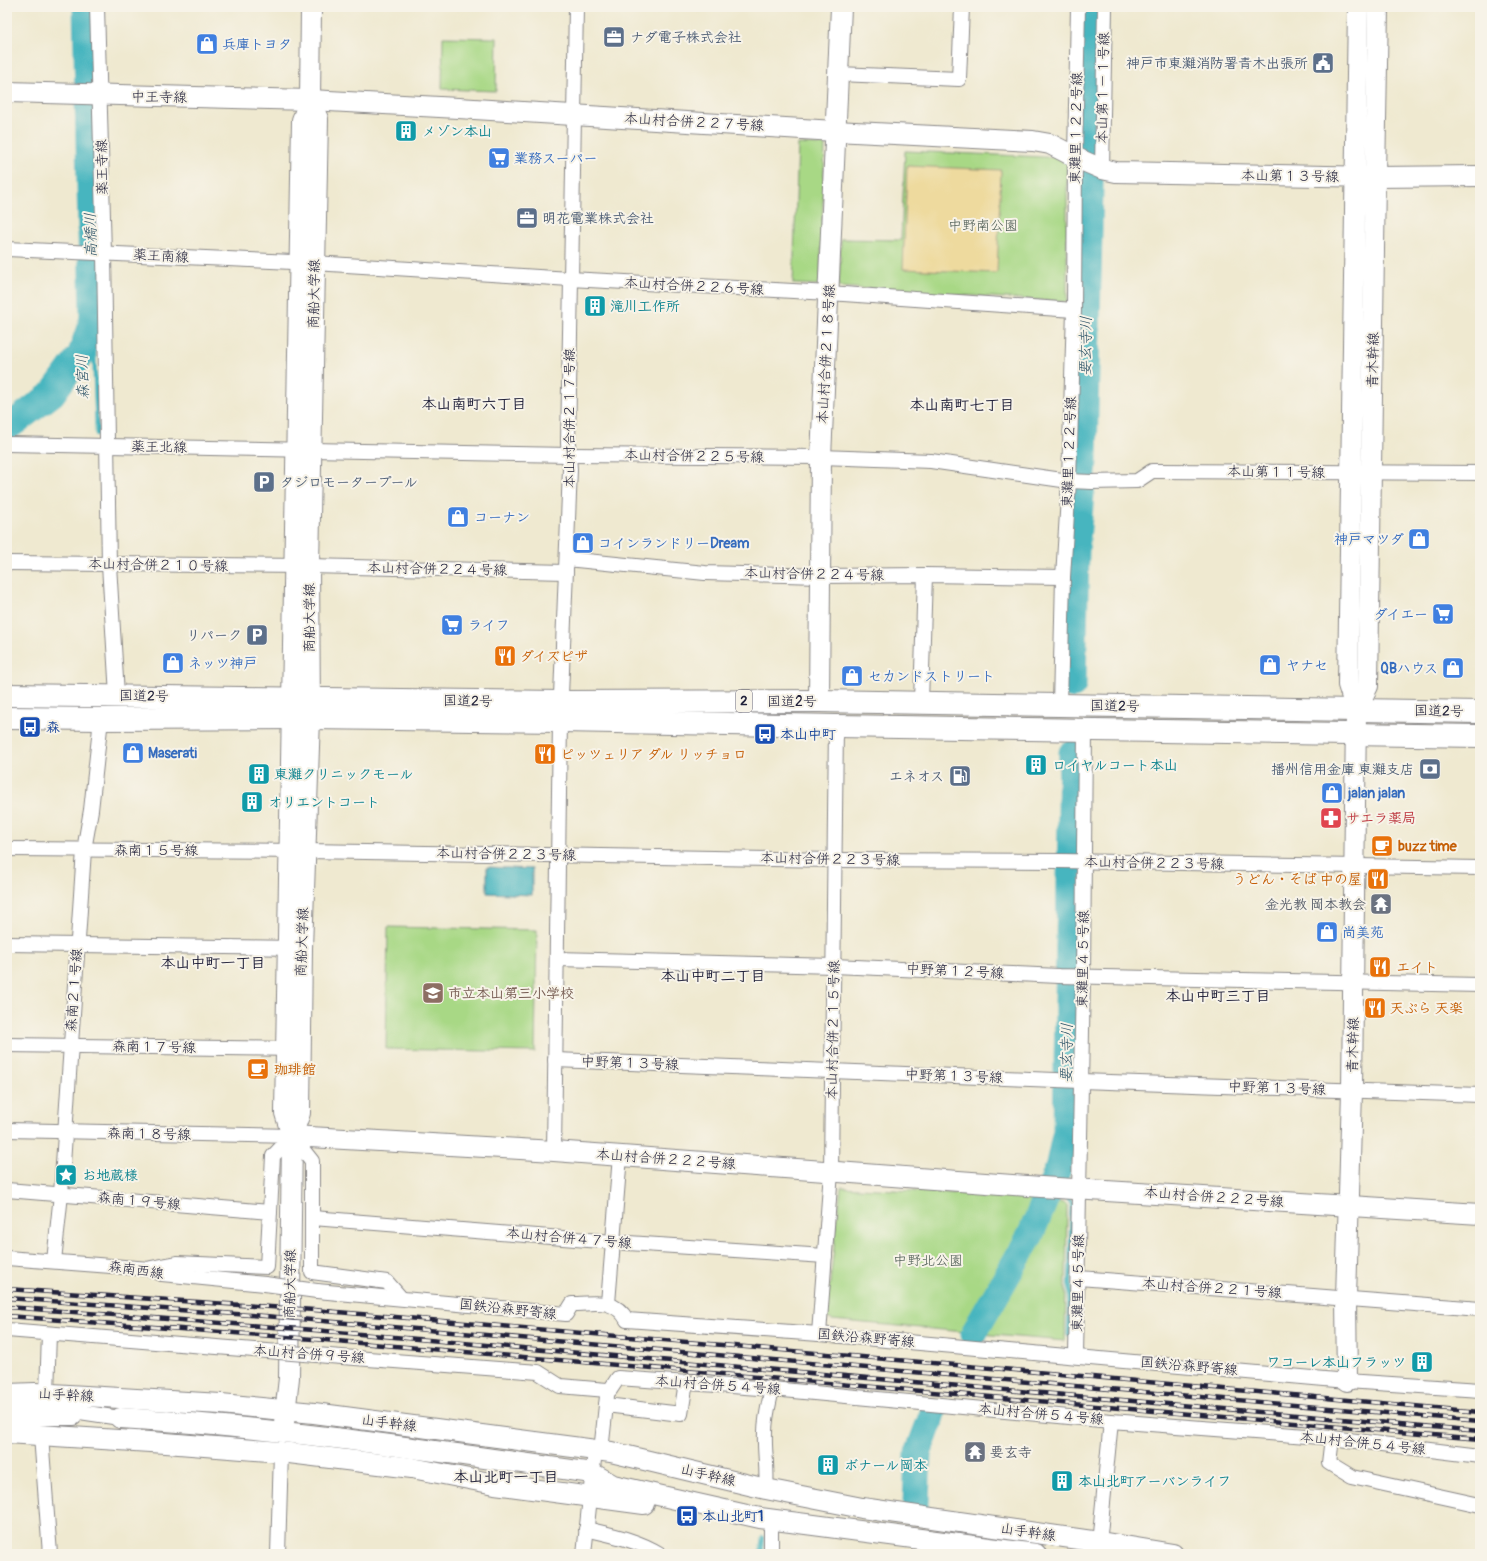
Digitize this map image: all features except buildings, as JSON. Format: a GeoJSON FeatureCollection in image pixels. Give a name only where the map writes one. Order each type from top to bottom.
{"type":"FeatureCollection","features":[{"type":"Feature","properties":{"kind":"highway","name":"国道2号"},"geometry":{"type":"LineString","coordinates":[[7,695],[117,695],[301,708],[560,711],[836,726],[1480,736]]}},
{"type":"Feature","properties":{"kind":"highway","name":"国道2号"},"geometry":{"type":"LineString","coordinates":[[560,711],[819,701],[1480,712]]}},
{"type":"Feature","properties":{"kind":"highway","name":"国道2号"},"geometry":{"type":"LineString","coordinates":[[7,718],[100,719],[301,708]]}},
{"type":"Feature","properties":{"kind":"street","name":"薬王寺線"},"geometry":{"type":"LineString","coordinates":[[97,7],[91,95],[104,317],[108,446],[109,565],[117,695]]}},
{"type":"Feature","properties":{"kind":"street","name":"商船大学線"},"geometry":{"type":"LineString","coordinates":[[283,1432],[289,1378],[292,1136],[285,1113],[293,1049],[297,851],[305,825],[301,708],[307,262],[318,119],[310,100],[311,7]]}},
{"type":"Feature","properties":{"kind":"street","name":"本山村合併２１７号線"},"geometry":{"type":"LineString","coordinates":[[554,1151],[560,711],[570,469],[570,279],[576,7]]}},
{"type":"Feature","properties":{"kind":"street","name":"本山村合併２１８号線"},"geometry":{"type":"LineString","coordinates":[[819,701],[821,457],[841,7]]}},
{"type":"Feature","properties":{"kind":"street"},"geometry":{"type":"LineString","coordinates":[[838,74],[959,79],[962,7]]}},
{"type":"Feature","properties":{"kind":"street","name":"東灘里１２２号線"},"geometry":{"type":"LineString","coordinates":[[1060,705],[1063,577],[1072,481],[1078,158],[1078,7]]}},
{"type":"Feature","properties":{"kind":"street","name":"本山第１－１号線"},"geometry":{"type":"LineString","coordinates":[[1101,169],[1105,7]]}},
{"type":"Feature","properties":{"kind":"street","name":"青木幹線"},"geometry":{"type":"LineString","coordinates":[[1356,710],[1368,686],[1372,473],[1365,177],[1358,7]]}},
{"type":"Feature","properties":{"kind":"street","name":"青木幹線"},"geometry":{"type":"LineString","coordinates":[[1346,1381],[1346,1298],[1354,982],[1356,734],[1356,710],[1348,685],[1351,473],[1365,177],[1378,7]]}},
{"type":"Feature","properties":{"kind":"street","name":"中王寺線"},"geometry":{"type":"LineString","coordinates":[[7,92],[310,100]]}},
{"type":"Feature","properties":{"kind":"street","name":"本山村合併２２７号線"},"geometry":{"type":"LineString","coordinates":[[310,100],[1033,141],[1050,144],[1078,158]]}},
{"type":"Feature","properties":{"kind":"street","name":"本山第１３号線"},"geometry":{"type":"LineString","coordinates":[[1078,158],[1101,169],[1116,172],[1365,177],[1480,176]]}},
{"type":"Feature","properties":{"kind":"street","name":"薬王南線"},"geometry":{"type":"LineString","coordinates":[[7,249],[307,262]]}},
{"type":"Feature","properties":{"kind":"street","name":"本山村合併２２６号線"},"geometry":{"type":"LineString","coordinates":[[307,262],[570,279],[829,293],[1074,310]]}},
{"type":"Feature","properties":{"kind":"street","name":"薬王北線"},"geometry":{"type":"LineString","coordinates":[[7,444],[304,449]]}},
{"type":"Feature","properties":{"kind":"street","name":"本山村合併２２５号線"},"geometry":{"type":"LineString","coordinates":[[304,449],[569,455],[821,457],[931,461],[1072,481]]}},
{"type":"Feature","properties":{"kind":"street","name":"本山第１１号線"},"geometry":{"type":"LineString","coordinates":[[1072,481],[1137,481],[1152,471],[1480,473]]}},
{"type":"Feature","properties":{"kind":"street","name":"本山村合併２１０号線"},"geometry":{"type":"LineString","coordinates":[[7,563],[302,566]]}},
{"type":"Feature","properties":{"kind":"street","name":"本山村合併２２４号線"},"geometry":{"type":"LineString","coordinates":[[302,566],[566,566],[705,573],[820,576],[925,575],[1063,577]]}},
{"type":"Feature","properties":{"kind":"street"},"geometry":{"type":"LineString","coordinates":[[920,702],[925,575]]}},
{"type":"Feature","properties":{"kind":"street","name":"森南２１号線"},"geometry":{"type":"LineString","coordinates":[[54,1261],[61,1194],[84,850],[91,810],[100,719]]}},
{"type":"Feature","properties":{"kind":"street","name":"本山村合併２１５号線"},"geometry":{"type":"LineString","coordinates":[[819,1334],[831,1172],[836,726]]}},
{"type":"Feature","properties":{"kind":"street","name":"東灘里４５号線"},"geometry":{"type":"LineString","coordinates":[[1076,1356],[1079,1278],[1085,730]]}},
{"type":"Feature","properties":{"kind":"street","name":"森南１５号線"},"geometry":{"type":"LineString","coordinates":[[7,849],[297,851]]}},
{"type":"Feature","properties":{"kind":"street","name":"本山村合併２２３号線"},"geometry":{"type":"LineString","coordinates":[[297,851],[835,860],[1060,861],[1480,868]]}},
{"type":"Feature","properties":{"kind":"street"},"geometry":{"type":"LineString","coordinates":[[7,944],[295,948]]}},
{"type":"Feature","properties":{"kind":"street","name":"中野第１２号線"},"geometry":{"type":"LineString","coordinates":[[556,959],[834,966],[1059,976],[1480,985]]}},
{"type":"Feature","properties":{"kind":"street","name":"森南１７号線"},"geometry":{"type":"LineString","coordinates":[[7,1045],[293,1049]]}},
{"type":"Feature","properties":{"kind":"street","name":"中野第１３号線"},"geometry":{"type":"LineString","coordinates":[[555,1060],[1480,1095]]}},
{"type":"Feature","properties":{"kind":"street","name":"森南１８号線"},"geometry":{"type":"LineString","coordinates":[[7,1130],[292,1136]]}},
{"type":"Feature","properties":{"kind":"street"},"geometry":{"type":"LineString","coordinates":[[150,1269],[177,1263],[267,1267],[273,1156],[292,1136],[312,1161],[312,1272],[387,1282],[401,1298]]}},
{"type":"Feature","properties":{"kind":"street","name":"本山村合併２２２号線"},"geometry":{"type":"LineString","coordinates":[[292,1136],[554,1151],[1041,1187],[1080,1188],[1480,1214]]}},
{"type":"Feature","properties":{"kind":"street"},"geometry":{"type":"LineString","coordinates":[[608,1303],[620,1156]]}},
{"type":"Feature","properties":{"kind":"street","name":"森南１９号線"},"geometry":{"type":"LineString","coordinates":[[7,1190],[270,1212]]}},
{"type":"Feature","properties":{"kind":"street","name":"本山村合併４７号線"},"geometry":{"type":"LineString","coordinates":[[313,1218],[614,1242],[825,1256]]}},
{"type":"Feature","properties":{"kind":"street","name":"森南西線"},"geometry":{"type":"LineString","coordinates":[[7,1258],[150,1269],[162,1274],[266,1284]]}},
{"type":"Feature","properties":{"kind":"street","name":"本山村合併２２１号線"},"geometry":{"type":"LineString","coordinates":[[1079,1278],[1480,1309]]}},
{"type":"Feature","properties":{"kind":"street","name":"国鉄沿森野寄線"},"geometry":{"type":"LineString","coordinates":[[266,1284],[317,1291],[566,1314],[572,1304],[608,1303],[622,1311],[627,1320],[819,1334],[1346,1381],[1480,1390]]}},
{"type":"Feature","properties":{"kind":"street","name":"本山村合併９号線"},"geometry":{"type":"LineString","coordinates":[[7,1330],[538,1372],[560,1386],[608,1390]]}},
{"type":"Feature","properties":{"kind":"street"},"geometry":{"type":"LineString","coordinates":[[47,1393],[49,1334]]}},
{"type":"Feature","properties":{"kind":"street","name":"本山村合併５４号線"},"geometry":{"type":"LineString","coordinates":[[608,1390],[610,1390],[618,1378],[686,1382],[1111,1421],[1332,1438],[1480,1456]]}},
{"type":"Feature","properties":{"kind":"street"},"geometry":{"type":"LineString","coordinates":[[606,1405],[681,1414],[686,1382]]}},
{"type":"Feature","properties":{"kind":"street"},"geometry":{"type":"LineString","coordinates":[[766,1489],[767,1475],[764,1454],[765,1430],[772,1389]]}},
{"type":"Feature","properties":{"kind":"street"},"geometry":{"type":"LineString","coordinates":[[584,1554],[592,1473],[598,1451],[608,1390]]}},
{"type":"Feature","properties":{"kind":"street","name":"山手幹線"},"geometry":{"type":"LineString","coordinates":[[7,1394],[47,1393],[221,1404],[598,1451],[766,1489],[862,1508],[928,1517],[1098,1548],[1173,1554]]}},
{"type":"Feature","properties":{"kind":"street","name":"山手幹線"},"geometry":{"type":"LineString","coordinates":[[7,1407],[53,1408],[120,1418]]}},
{"type":"Feature","properties":{"kind":"street","name":"山手幹線"},"geometry":{"type":"LineString","coordinates":[[7,1418],[120,1418],[185,1422],[354,1440],[592,1473],[618,1467],[646,1471],[728,1488],[766,1489]]}},
{"type":"Feature","properties":{"kind":"street"},"geometry":{"type":"LineString","coordinates":[[1098,1548],[1111,1421]]}},
{"type":"Feature","properties":{"kind":"street"},"geometry":{"type":"LineString","coordinates":[[7,1433],[281,1452],[412,1468],[495,1484],[765,1519],[771,1554]]}},
{"type":"Feature","properties":{"kind":"street"},"geometry":{"type":"LineString","coordinates":[[41,1436],[50,1554]]}},
{"type":"Feature","properties":{"kind":"street"},"geometry":{"type":"LineString","coordinates":[[1332,1438],[1329,1463],[1352,1477],[1480,1506]]}},
{"type":"Feature","properties":{"kind":"street"},"geometry":{"type":"LineString","coordinates":[[278,1554],[281,1452]]}},
{"type":"Feature","properties":{"kind":"street","name":"山手幹線"},"geometry":{"type":"LineString","coordinates":[[592,1473],[613,1485],[765,1519],[1036,1554]]}},
{"type":"Feature","properties":{"kind":"street"},"geometry":{"type":"LineString","coordinates":[[586,1529],[618,1536],[660,1554]]}},
{"type":"Feature","properties":{"kind":"green space"},"geometry":{"type":"Polygon","coordinates":[[[443,37],[497,38],[496,91],[442,89],[443,37]]]}},
{"type":"Feature","properties":{"kind":"green space"},"geometry":{"type":"Polygon","coordinates":[[[798,144],[825,145],[820,285],[793,284],[798,144]]]}},
{"type":"Feature","properties":{"kind":"green space","name":"中野南公園"},"geometry":{"type":"Polygon","coordinates":[[[905,151],[1067,158],[1067,302],[839,287],[841,239],[901,240],[905,151]]]}},
{"type":"Feature","properties":{"kind":"green space"},"geometry":{"type":"Polygon","coordinates":[[[388,927],[537,930],[535,1052],[386,1049],[388,927]]]}},
{"type":"Feature","properties":{"kind":"green space","name":"中野北公園"},"geometry":{"type":"Polygon","coordinates":[[[841,1187],[1039,1198],[1025,1235],[965,1332],[832,1320],[826,1317],[841,1187]]]}},
{"type":"Feature","properties":{"kind":"green space"},"geometry":{"type":"Polygon","coordinates":[[[1053,1199],[1067,1205],[1065,1341],[981,1334],[1028,1250],[1053,1199]]]}},
{"type":"Feature","properties":{"kind":"sand"},"geometry":{"type":"Polygon","coordinates":[[[907,166],[1001,170],[997,273],[903,269],[907,166]]]}},
{"type":"Feature","properties":{"kind":"water"},"geometry":{"type":"Polygon","coordinates":[[[487,867],[532,869],[532,895],[487,893],[487,867]]]}},
{"type":"Feature","properties":{"kind":"waterway","name":"高橋川"},"geometry":{"type":"LineString","coordinates":[[7,428],[52,394],[81,354],[93,319],[86,7]]}},
{"type":"Feature","properties":{"kind":"waterway","name":"要玄寺川"},"geometry":{"type":"LineString","coordinates":[[1073,685],[1076,550],[1084,461],[1094,7]]}},
{"type":"Feature","properties":{"kind":"waterway","name":"森宮川"},"geometry":{"type":"LineString","coordinates":[[93,319],[97,434]]}},
{"type":"Feature","properties":{"kind":"waterway","name":"要玄寺川"},"geometry":{"type":"LineString","coordinates":[[974,1333],[1030,1236],[1058,1169],[1066,1131],[1072,753]]}},
{"type":"Feature","properties":{"kind":"waterway"},"geometry":{"type":"LineString","coordinates":[[1065,1194],[1072,1204],[1069,1335]]}},
{"type":"Feature","properties":{"kind":"waterway","name":"要玄寺川"},"geometry":{"type":"LineString","coordinates":[[916,1502],[918,1453],[933,1413]]}},
{"type":"Feature","properties":{"kind":"waterway"},"geometry":{"type":"LineString","coordinates":[[916,1502],[917,1511]]}},
{"type":"Feature","properties":{"kind":"waterway"},"geometry":{"type":"LineString","coordinates":[[761,1554],[763,1538]]}},
{"type":"Feature","properties":{"kind":"waterway"},"geometry":{"type":"LineString","coordinates":[[922,1544],[924,1554]]}},
{"type":"Feature","properties":{"kind":"railway"},"geometry":{"type":"LineString","coordinates":[[7,1289],[314,1310],[1037,1372],[1480,1412]]}},
{"type":"Feature","properties":{"kind":"railway"},"geometry":{"type":"LineString","coordinates":[[7,1298],[265,1316],[1480,1421]]}},
{"type":"Feature","properties":{"kind":"railway"},"geometry":{"type":"LineString","coordinates":[[7,1307],[314,1330],[1480,1431]]}},
{"type":"Feature","properties":{"kind":"railway"},"geometry":{"type":"LineString","coordinates":[[7,1316],[313,1339],[1480,1439]]}},
{"type":"Feature","properties":{"kind":"place","name":"ナダ電子株式会社"},"geometry":{"type":"Point","coordinates":[614,37]}},
{"type":"Feature","properties":{"kind":"place","name":"兵庫トヨタ"},"geometry":{"type":"Point","coordinates":[207,44]}},
{"type":"Feature","properties":{"kind":"place","name":"神戸市東灘消防署青木出張所"},"geometry":{"type":"Point","coordinates":[1323,63]}},
{"type":"Feature","properties":{"kind":"place","name":"メゾン本山"},"geometry":{"type":"Point","coordinates":[406,131]}},
{"type":"Feature","properties":{"kind":"place","name":"業務スーパー"},"geometry":{"type":"Point","coordinates":[499,158]}},
{"type":"Feature","properties":{"kind":"place","name":"明花電業株式会社"},"geometry":{"type":"Point","coordinates":[527,218]}},
{"type":"Feature","properties":{"kind":"place","name":"滝川工作所"},"geometry":{"type":"Point","coordinates":[595,306]}},
{"type":"Feature","properties":{"kind":"place","name":"タジロモータープール"},"geometry":{"type":"Point","coordinates":[264,482]}},
{"type":"Feature","properties":{"kind":"place","name":"コーナン"},"geometry":{"type":"Point","coordinates":[458,517]}},
{"type":"Feature","properties":{"kind":"place","name":"神戸マツダ"},"geometry":{"type":"Point","coordinates":[1419,539]}},
{"type":"Feature","properties":{"kind":"place","name":"コインランドリーDream"},"geometry":{"type":"Point","coordinates":[583,543]}},
{"type":"Feature","properties":{"kind":"place","name":"ダイエー"},"geometry":{"type":"Point","coordinates":[1443,614]}},
{"type":"Feature","properties":{"kind":"place","name":"ライフ"},"geometry":{"type":"Point","coordinates":[452,625]}},
{"type":"Feature","properties":{"kind":"place","name":"リパーク"},"geometry":{"type":"Point","coordinates":[257,635]}},
{"type":"Feature","properties":{"kind":"place","name":"ダイズピザ"},"geometry":{"type":"Point","coordinates":[505,656]}},
{"type":"Feature","properties":{"kind":"place","name":"ネッツ神戸"},"geometry":{"type":"Point","coordinates":[173,663]}},
{"type":"Feature","properties":{"kind":"place","name":"ヤナセ"},"geometry":{"type":"Point","coordinates":[1270,665]}},
{"type":"Feature","properties":{"kind":"place","name":"QBハウス"},"geometry":{"type":"Point","coordinates":[1453,668]}},
{"type":"Feature","properties":{"kind":"place","name":"セカンドストリート"},"geometry":{"type":"Point","coordinates":[852,676]}},
{"type":"Feature","properties":{"kind":"place","name":"森"},"geometry":{"type":"Point","coordinates":[30,727]}},
{"type":"Feature","properties":{"kind":"place","name":"本山中町"},"geometry":{"type":"Point","coordinates":[765,734]}},
{"type":"Feature","properties":{"kind":"place","name":"Maserati"},"geometry":{"type":"Point","coordinates":[133,753]}},
{"type":"Feature","properties":{"kind":"place","name":"ピッツェリア ダル リッチョロ"},"geometry":{"type":"Point","coordinates":[545,754]}},
{"type":"Feature","properties":{"kind":"place","name":"ロイヤルコート本山"},"geometry":{"type":"Point","coordinates":[1036,765]}},
{"type":"Feature","properties":{"kind":"place","name":"播州信用金庫 東灘支店"},"geometry":{"type":"Point","coordinates":[1430,769]}},
{"type":"Feature","properties":{"kind":"place","name":"東灘クリニックモール"},"geometry":{"type":"Point","coordinates":[259,774]}},
{"type":"Feature","properties":{"kind":"place","name":"エネオス"},"geometry":{"type":"Point","coordinates":[960,776]}},
{"type":"Feature","properties":{"kind":"place","name":"jalan jalan"},"geometry":{"type":"Point","coordinates":[1332,793]}},
{"type":"Feature","properties":{"kind":"place","name":"オリエントコート"},"geometry":{"type":"Point","coordinates":[252,802]}},
{"type":"Feature","properties":{"kind":"place","name":"サエラ薬局"},"geometry":{"type":"Point","coordinates":[1331,818]}},
{"type":"Feature","properties":{"kind":"place","name":"buzz time"},"geometry":{"type":"Point","coordinates":[1382,846]}},
{"type":"Feature","properties":{"kind":"place","name":"うどん・そば 中の屋"},"geometry":{"type":"Point","coordinates":[1378,879]}},
{"type":"Feature","properties":{"kind":"place","name":"金光教 岡本教会"},"geometry":{"type":"Point","coordinates":[1381,904]}},
{"type":"Feature","properties":{"kind":"place","name":"尚美苑"},"geometry":{"type":"Point","coordinates":[1327,932]}},
{"type":"Feature","properties":{"kind":"place","name":"エイト"},"geometry":{"type":"Point","coordinates":[1380,967]}},
{"type":"Feature","properties":{"kind":"place","name":"市立本山第三小学校"},"geometry":{"type":"Point","coordinates":[433,993]}},
{"type":"Feature","properties":{"kind":"place","name":"天ぷら 天楽"},"geometry":{"type":"Point","coordinates":[1375,1008]}},
{"type":"Feature","properties":{"kind":"place","name":"珈琲館"},"geometry":{"type":"Point","coordinates":[258,1069]}},
{"type":"Feature","properties":{"kind":"place","name":"お地蔵様"},"geometry":{"type":"Point","coordinates":[66,1175]}},
{"type":"Feature","properties":{"kind":"place","name":"ワコーレ本山フラッツ"},"geometry":{"type":"Point","coordinates":[1422,1362]}},
{"type":"Feature","properties":{"kind":"place","name":"要玄寺"},"geometry":{"type":"Point","coordinates":[975,1452]}},
{"type":"Feature","properties":{"kind":"place","name":"ボナール岡本"},"geometry":{"type":"Point","coordinates":[828,1465]}},
{"type":"Feature","properties":{"kind":"place","name":"本山北町アーバンライフ"},"geometry":{"type":"Point","coordinates":[1062,1481]}},
{"type":"Feature","properties":{"kind":"place","name":"本山北町1"},"geometry":{"type":"Point","coordinates":[687,1516]}},
{"type":"Feature","properties":{"kind":"district","name":"本山南町六丁目"},"geometry":{"type":"Point","coordinates":[474,404]}},
{"type":"Feature","properties":{"kind":"district","name":"本山南町七丁目"},"geometry":{"type":"Point","coordinates":[962,405]}},
{"type":"Feature","properties":{"kind":"district","name":"本山中町一丁目"},"geometry":{"type":"Point","coordinates":[213,963]}},
{"type":"Feature","properties":{"kind":"district","name":"本山中町二丁目"},"geometry":{"type":"Point","coordinates":[713,976]}},
{"type":"Feature","properties":{"kind":"district","name":"本山中町三丁目"},"geometry":{"type":"Point","coordinates":[1218,996]}},
{"type":"Feature","properties":{"kind":"district","name":"本山北町一丁目"},"geometry":{"type":"Point","coordinates":[506,1477]}}]}
